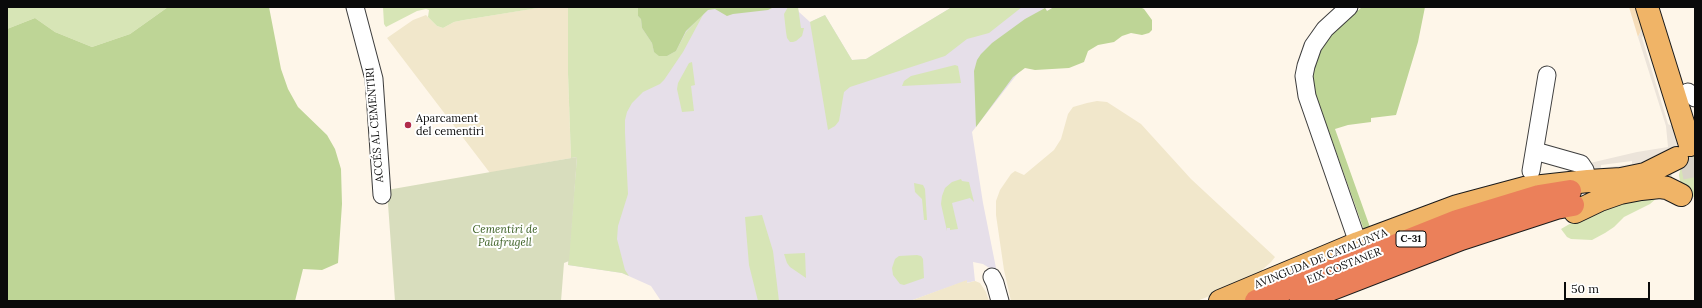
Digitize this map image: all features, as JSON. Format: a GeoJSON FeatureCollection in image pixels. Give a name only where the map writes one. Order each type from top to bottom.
{"type":"FeatureCollection","features":[{"type":"Feature","properties":{"kind":"highway","name":"EIX COSTANER"},"geometry":{"type":"LineString","coordinates":[[1256,301],[1457,221],[1539,196],[1577,197]]}},
{"type":"Feature","properties":{"kind":"highway","name":"EIX COSTANER"},"geometry":{"type":"LineString","coordinates":[[1301,301],[1461,238],[1556,208],[1577,197]]}},
{"type":"Feature","properties":{"kind":"highway"},"geometry":{"type":"LineString","coordinates":[[1343,301],[1434,264],[1554,222],[1577,197]]}},
{"type":"Feature","properties":{"kind":"main road"},"geometry":{"type":"LineString","coordinates":[[1647,7],[1687,149],[1674,169],[1674,180],[1688,200]]}},
{"type":"Feature","properties":{"kind":"main road"},"geometry":{"type":"LineString","coordinates":[[1662,7],[1691,95],[1695,113]]}},
{"type":"Feature","properties":{"kind":"main road","name":"AVINGUDA DE CATALUNYA"},"geometry":{"type":"LineString","coordinates":[[1577,197],[1621,179],[1645,174],[1687,149]]}},
{"type":"Feature","properties":{"kind":"main road","name":"AVINGUDA DE CATALUNYA"},"geometry":{"type":"LineString","coordinates":[[1220,301],[1358,242],[1457,206],[1524,188],[1577,197],[1606,198],[1641,188],[1660,187],[1667,188],[1688,200]]}},
{"type":"Feature","properties":{"kind":"street","name":"ACCÉS AL CEMENTIRI"},"geometry":{"type":"LineString","coordinates":[[355,7],[374,79],[382,195]]}},
{"type":"Feature","properties":{"kind":"street"},"geometry":{"type":"LineString","coordinates":[[1349,7],[1325,29],[1312,46],[1304,76],[1308,102],[1358,242]]}},
{"type":"Feature","properties":{"kind":"street"},"geometry":{"type":"LineString","coordinates":[[1531,171],[1547,75]]}},
{"type":"Feature","properties":{"kind":"street"},"geometry":{"type":"LineString","coordinates":[[1535,151],[1581,164],[1585,170],[1577,197]]}},
{"type":"Feature","properties":{"kind":"street"},"geometry":{"type":"LineString","coordinates":[[992,277],[1000,301]]}},
{"type":"Feature","properties":{"kind":"shaded area"},"geometry":{"type":"Polygon","coordinates":[[[543,7],[568,7],[568,74],[571,158],[490,173],[387,38],[413,20],[426,15],[437,26],[443,28],[454,22],[543,7]]]}},
{"type":"Feature","properties":{"kind":"shaded area"},"geometry":{"type":"Polygon","coordinates":[[[568,7],[797,7],[799,12],[810,22],[825,15],[852,60],[866,59],[952,7],[1045,7],[1047,11],[1054,7],[1018,73],[972,132],[983,203],[997,273],[983,264],[973,262],[975,281],[966,283],[966,281],[910,301],[661,301],[651,286],[622,273],[568,265],[577,157],[571,158],[568,7]]]}},
{"type":"Feature","properties":{"kind":"shaded area"},"geometry":{"type":"Polygon","coordinates":[[[1644,25],[1647,26],[1642,38],[1668,124],[1672,126],[1676,119],[1679,139],[1677,146],[1667,159],[1597,176],[1590,163],[1637,152],[1668,147],[1666,126],[1638,37],[1644,25]],[[1632,161],[1601,165],[1601,168],[1632,164],[1632,161]]]}},
{"type":"Feature","properties":{"kind":"shaded area"},"geometry":{"type":"Polygon","coordinates":[[[1097,101],[1107,102],[1141,124],[1191,179],[1275,257],[1262,270],[1265,274],[1197,301],[1011,301],[1004,270],[996,215],[996,201],[1000,190],[1011,174],[1015,171],[1024,175],[1054,150],[1061,139],[1068,114],[1073,107],[1097,101]]]}},
{"type":"Feature","properties":{"kind":"shaded area"},"geometry":{"type":"Polygon","coordinates":[[[967,280],[967,283],[975,281],[980,283],[986,292],[989,301],[910,301],[967,280]]]}},
{"type":"Feature","properties":{"kind":"green space"},"geometry":{"type":"Polygon","coordinates":[[[7,7],[168,7],[130,34],[92,47],[55,32],[35,18],[7,29],[7,7]]]}},
{"type":"Feature","properties":{"kind":"green space"},"geometry":{"type":"Polygon","coordinates":[[[168,7],[269,7],[281,69],[288,89],[298,107],[327,135],[335,149],[341,169],[342,204],[338,263],[322,270],[303,269],[295,301],[7,301],[7,29],[35,18],[55,32],[92,47],[130,34],[168,7]]]}},
{"type":"Feature","properties":{"kind":"green space"},"geometry":{"type":"Polygon","coordinates":[[[383,7],[544,7],[454,22],[443,28],[437,26],[428,17],[429,10],[426,9],[417,11],[386,27],[384,24],[383,7]]]}},
{"type":"Feature","properties":{"kind":"green space"},"geometry":{"type":"Polygon","coordinates":[[[568,7],[638,7],[638,16],[641,19],[642,28],[652,43],[654,52],[667,56],[676,51],[686,32],[704,13],[683,52],[664,80],[660,84],[643,92],[632,103],[627,112],[625,120],[625,133],[628,194],[618,226],[617,239],[625,270],[629,276],[622,273],[568,265],[577,157],[571,158],[568,74],[568,7]]]}},
{"type":"Feature","properties":{"kind":"green space"},"geometry":{"type":"Polygon","coordinates":[[[638,7],[774,7],[768,10],[727,16],[715,9],[708,10],[686,31],[676,51],[667,56],[659,56],[654,52],[652,43],[642,28],[641,19],[638,16],[638,7]]]}},
{"type":"Feature","properties":{"kind":"green space"},"geometry":{"type":"Polygon","coordinates":[[[788,7],[798,7],[801,28],[804,28],[802,36],[793,42],[790,42],[787,38],[786,32],[784,14],[788,7]]]}},
{"type":"Feature","properties":{"kind":"green space"},"geometry":{"type":"Polygon","coordinates":[[[952,7],[1022,7],[989,33],[967,39],[945,56],[850,87],[844,92],[839,121],[835,126],[828,130],[810,22],[825,15],[852,60],[866,59],[952,7]]]}},
{"type":"Feature","properties":{"kind":"green space"},"geometry":{"type":"Polygon","coordinates":[[[1054,7],[1140,7],[1144,9],[1152,20],[1152,30],[1149,33],[1142,35],[1131,33],[1122,36],[1114,42],[1098,45],[1088,51],[1084,62],[1069,68],[1035,70],[1025,68],[1013,77],[976,127],[974,71],[977,60],[992,43],[1025,19],[1045,8],[1047,11],[1054,7]]]}},
{"type":"Feature","properties":{"kind":"green space"},"geometry":{"type":"Polygon","coordinates":[[[1362,7],[1425,7],[1418,42],[1396,115],[1371,118],[1371,122],[1348,125],[1335,129],[1371,230],[1364,230],[1318,101],[1311,94],[1311,63],[1330,32],[1332,34],[1362,7]]]}},
{"type":"Feature","properties":{"kind":"green space"},"geometry":{"type":"Polygon","coordinates":[[[692,62],[695,85],[691,86],[694,111],[682,112],[677,89],[678,83],[689,63],[692,62]]]}},
{"type":"Feature","properties":{"kind":"green space"},"geometry":{"type":"Polygon","coordinates":[[[955,65],[958,66],[961,83],[902,86],[904,81],[911,76],[955,65]]]}},
{"type":"Feature","properties":{"kind":"green space"},"geometry":{"type":"Polygon","coordinates":[[[1695,149],[1695,198],[1687,193],[1680,181],[1679,175],[1683,159],[1695,149]]]}},
{"type":"Feature","properties":{"kind":"green space","name":"Cementiri de Palafrugell"},"geometry":{"type":"Polygon","coordinates":[[[577,157],[569,261],[564,263],[561,301],[395,301],[387,190],[577,157]]]}},
{"type":"Feature","properties":{"kind":"green space"},"geometry":{"type":"Polygon","coordinates":[[[961,179],[962,181],[969,182],[974,202],[970,198],[952,203],[958,229],[950,230],[950,228],[947,228],[947,231],[941,204],[942,196],[945,188],[952,182],[961,179]]]}},
{"type":"Feature","properties":{"kind":"green space"},"geometry":{"type":"Polygon","coordinates":[[[914,183],[923,185],[925,189],[927,220],[924,220],[922,199],[915,192],[914,183]]]}},
{"type":"Feature","properties":{"kind":"green space"},"geometry":{"type":"Polygon","coordinates":[[[1658,197],[1650,204],[1624,217],[1614,227],[1592,240],[1571,239],[1567,237],[1561,229],[1578,219],[1608,206],[1658,197]]]}},
{"type":"Feature","properties":{"kind":"green space"},"geometry":{"type":"Polygon","coordinates":[[[762,215],[773,251],[779,301],[758,301],[749,265],[745,217],[762,215]]]}},
{"type":"Feature","properties":{"kind":"green space"},"geometry":{"type":"Polygon","coordinates":[[[805,253],[806,278],[790,267],[784,254],[805,253]]]}},
{"type":"Feature","properties":{"kind":"green space"},"geometry":{"type":"Polygon","coordinates":[[[899,256],[921,256],[923,259],[924,278],[904,285],[900,284],[893,275],[892,268],[895,259],[899,256]]]}},
{"type":"Feature","properties":{"kind":"sand"},"geometry":{"type":"Polygon","coordinates":[[[1629,7],[1638,7],[1644,25],[1638,37],[1629,7]]]}},
{"type":"Feature","properties":{"kind":"tunnel"},"geometry":{"type":"LineString","coordinates":[[1649,175],[1695,166]]}},
{"type":"Feature","properties":{"kind":"place","name":"Aparcament del cementiri"},"geometry":{"type":"Point","coordinates":[408,125]}}]}
